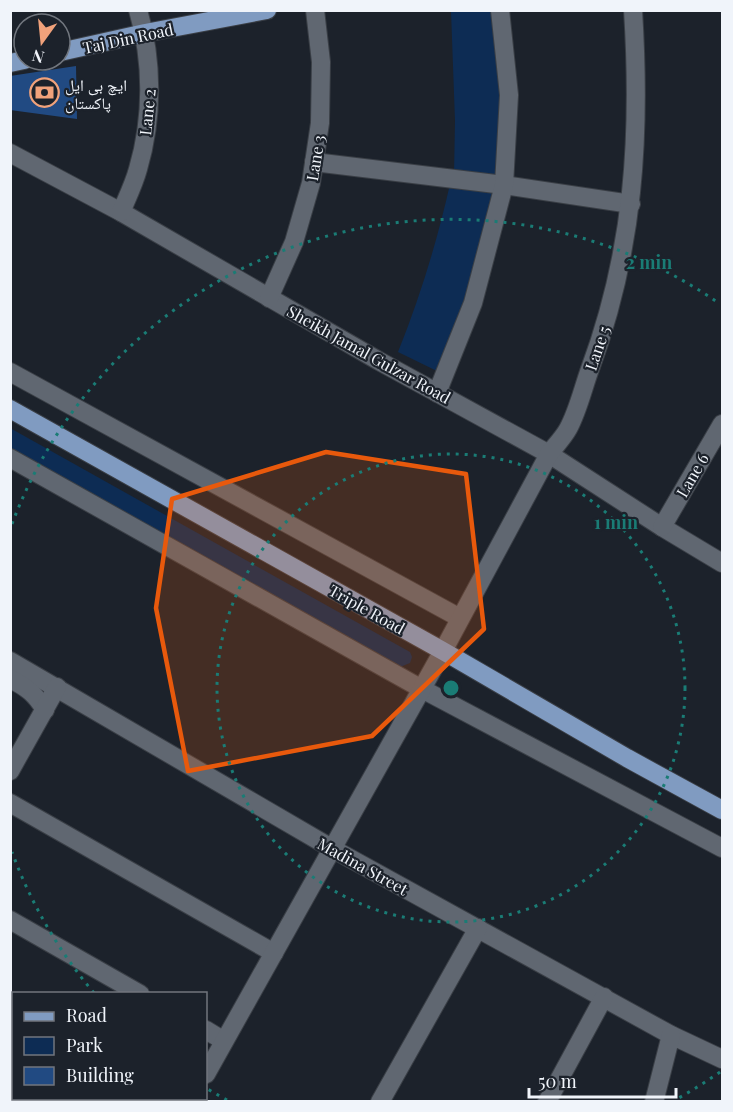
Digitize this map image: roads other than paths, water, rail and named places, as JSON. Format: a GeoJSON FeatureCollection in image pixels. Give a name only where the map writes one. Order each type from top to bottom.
{"type":"FeatureCollection","features":[{"type":"Feature","properties":{"kind":"main road","name":"Taj Din Road"},"geometry":{"type":"LineString","coordinates":[[72,49],[267,10]]}},
{"type":"Feature","properties":{"kind":"main road","name":"Triple Road"},"geometry":{"type":"LineString","coordinates":[[10,409],[723,810]]}},
{"type":"Feature","properties":{"kind":"street","name":"Lane 2"},"geometry":{"type":"LineString","coordinates":[[122,212],[138,169],[147,124],[150,79],[145,33],[138,10]]}},
{"type":"Feature","properties":{"kind":"street","name":"Lane 3"},"geometry":{"type":"LineString","coordinates":[[269,298],[294,242],[311,183],[320,123],[321,62],[315,10]]}},
{"type":"Feature","properties":{"kind":"street"},"geometry":{"type":"LineString","coordinates":[[437,393],[473,303],[504,185],[509,95],[500,10]]}},
{"type":"Feature","properties":{"kind":"street","name":"Lane 5"},"geometry":{"type":"LineString","coordinates":[[207,1072],[422,689],[549,454],[568,428],[600,344],[618,281],[631,204],[638,78],[633,10]]}},
{"type":"Feature","properties":{"kind":"street","name":"Sheikh Jamal Gulzar Road"},"geometry":{"type":"LineString","coordinates":[[10,153],[122,212],[269,298],[549,454],[662,527],[723,563]]}},
{"type":"Feature","properties":{"kind":"street"},"geometry":{"type":"LineString","coordinates":[[314,162],[504,185],[631,204]]}},
{"type":"Feature","properties":{"kind":"street"},"geometry":{"type":"LineString","coordinates":[[10,372],[460,618]]}},
{"type":"Feature","properties":{"kind":"street","name":"Lane 6"},"geometry":{"type":"LineString","coordinates":[[662,527],[723,424]]}},
{"type":"Feature","properties":{"kind":"street"},"geometry":{"type":"LineString","coordinates":[[10,458],[422,689],[723,848]]}},
{"type":"Feature","properties":{"kind":"street","name":"Madina Street"},"geometry":{"type":"LineString","coordinates":[[10,661],[333,849],[671,1035],[723,1059]]}},
{"type":"Feature","properties":{"kind":"street"},"geometry":{"type":"LineString","coordinates":[[10,679],[33,692],[45,710]]}},
{"type":"Feature","properties":{"kind":"street"},"geometry":{"type":"LineString","coordinates":[[10,771],[57,687]]}},
{"type":"Feature","properties":{"kind":"street"},"geometry":{"type":"LineString","coordinates":[[10,803],[274,953]]}},
{"type":"Feature","properties":{"kind":"street"},"geometry":{"type":"LineString","coordinates":[[10,920],[138,992]]}},
{"type":"Feature","properties":{"kind":"street"},"geometry":{"type":"LineString","coordinates":[[380,1101],[478,928]]}},
{"type":"Feature","properties":{"kind":"street"},"geometry":{"type":"LineString","coordinates":[[547,1101],[604,997]]}},
{"type":"Feature","properties":{"kind":"street"},"geometry":{"type":"LineString","coordinates":[[207,1031],[224,1041]]}},
{"type":"Feature","properties":{"kind":"street"},"geometry":{"type":"LineString","coordinates":[[654,1101],[671,1035]]}},
{"type":"Feature","properties":{"kind":"place","name":"ایچ بی ایل پاکستان"},"geometry":{"type":"Point","coordinates":[44,93]}}]}
